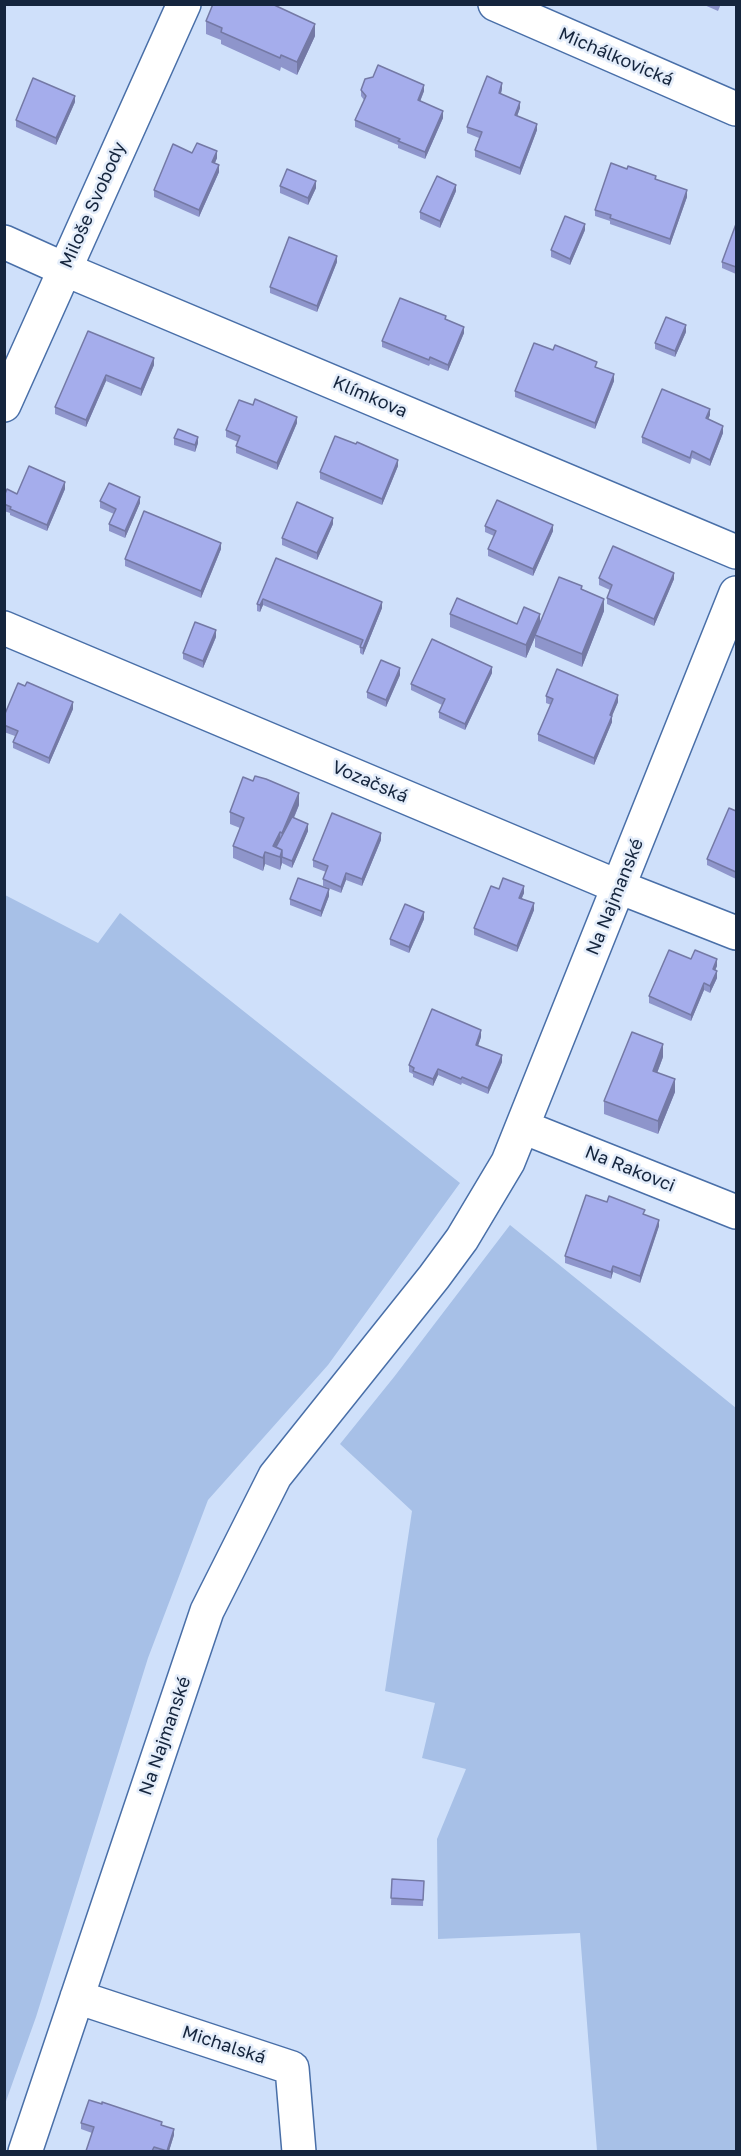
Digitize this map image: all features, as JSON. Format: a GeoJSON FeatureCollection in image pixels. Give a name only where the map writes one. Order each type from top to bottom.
{"type":"FeatureCollection","features":[{"type":"Feature","properties":{"kind":"street","name":"Miloše Svobody"},"geometry":{"type":"LineString","coordinates":[[4,405],[184,4]]}},
{"type":"Feature","properties":{"kind":"street","name":"Michálkovická"},"geometry":{"type":"LineString","coordinates":[[495,4],[736,110]]}},
{"type":"Feature","properties":{"kind":"street","name":"Klímkova"},"geometry":{"type":"LineString","coordinates":[[4,242],[736,552]]}},
{"type":"Feature","properties":{"kind":"street","name":"Na Najmanské"},"geometry":{"type":"LineString","coordinates":[[25,2151],[207,1611],[275,1476],[434,1277],[462,1239],[508,1162],[736,593]]}},
{"type":"Feature","properties":{"kind":"street","name":"Vozačská"},"geometry":{"type":"LineString","coordinates":[[4,628],[619,887],[736,933]]}},
{"type":"Feature","properties":{"kind":"street","name":"Na Rakovci"},"geometry":{"type":"LineString","coordinates":[[523,1127],[736,1212]]}},
{"type":"Feature","properties":{"kind":"street","name":"Michalská"},"geometry":{"type":"LineString","coordinates":[[77,1997],[292,2068],[299,2151]]}},
{"type":"Feature","properties":{"kind":"shaded area"},"geometry":{"type":"Polygon","coordinates":[[[5,895],[98,943],[120,913],[460,1183],[328,1365],[208,1500],[148,1658],[36,2017],[5,2104],[5,895]]]}},
{"type":"Feature","properties":{"kind":"shaded area"},"geometry":{"type":"Polygon","coordinates":[[[510,1225],[736,1408],[736,2151],[597,2151],[580,1933],[438,1939],[437,1839],[466,1769],[422,1758],[435,1703],[385,1691],[412,1511],[340,1444],[510,1225]]]}},
{"type":"Feature","properties":{"kind":"building"},"geometry":{"type":"Polygon","coordinates":[[[213,4],[272,4],[315,24],[297,62],[281,55],[280,58],[221,32],[222,28],[206,21],[213,4]]]}},
{"type":"Feature","properties":{"kind":"building"},"geometry":{"type":"Polygon","coordinates":[[[378,65],[424,85],[418,100],[443,111],[425,152],[355,120],[366,96],[361,90],[365,79],[373,77],[378,65]]]}},
{"type":"Feature","properties":{"kind":"building"},"geometry":{"type":"Polygon","coordinates":[[[487,76],[502,83],[499,93],[520,102],[515,115],[537,124],[520,168],[475,150],[482,132],[467,127],[487,76]]]}},
{"type":"Feature","properties":{"kind":"building"},"geometry":{"type":"Polygon","coordinates":[[[33,78],[75,96],[56,138],[16,120],[33,78]]]}},
{"type":"Feature","properties":{"kind":"building"},"geometry":{"type":"Polygon","coordinates":[[[197,143],[217,151],[212,162],[219,165],[199,210],[154,190],[173,144],[192,153],[197,143]]]}},
{"type":"Feature","properties":{"kind":"building"},"geometry":{"type":"Polygon","coordinates":[[[611,163],[627,169],[628,166],[656,176],[655,179],[687,190],[670,239],[610,218],[611,215],[595,210],[611,163]]]}},
{"type":"Feature","properties":{"kind":"building"},"geometry":{"type":"Polygon","coordinates":[[[287,169],[316,181],[308,198],[280,186],[287,169]]]}},
{"type":"Feature","properties":{"kind":"building"},"geometry":{"type":"Polygon","coordinates":[[[437,176],[456,185],[440,221],[420,212],[437,176]]]}},
{"type":"Feature","properties":{"kind":"building"},"geometry":{"type":"Polygon","coordinates":[[[565,216],[585,224],[570,259],[551,250],[565,216]]]}},
{"type":"Feature","properties":{"kind":"building"},"geometry":{"type":"Polygon","coordinates":[[[736,224],[736,267],[722,262],[736,224]]]}},
{"type":"Feature","properties":{"kind":"building"},"geometry":{"type":"Polygon","coordinates":[[[289,237],[337,256],[317,306],[270,287],[289,237]]]}},
{"type":"Feature","properties":{"kind":"building"},"geometry":{"type":"Polygon","coordinates":[[[400,298],[446,316],[445,319],[464,327],[448,365],[382,341],[400,298]]]}},
{"type":"Feature","properties":{"kind":"building"},"geometry":{"type":"Polygon","coordinates":[[[666,317],[686,325],[675,351],[655,343],[666,317]]]}},
{"type":"Feature","properties":{"kind":"building"},"geometry":{"type":"Polygon","coordinates":[[[88,331],[154,358],[141,389],[106,375],[86,420],[55,407],[88,331]]]}},
{"type":"Feature","properties":{"kind":"building"},"geometry":{"type":"Polygon","coordinates":[[[534,343],[553,350],[555,345],[597,362],[595,367],[614,374],[595,423],[515,391],[534,343]]]}},
{"type":"Feature","properties":{"kind":"building"},"geometry":{"type":"Polygon","coordinates":[[[662,389],[710,409],[706,418],[723,426],[710,460],[692,451],[690,458],[642,437],[662,389]]]}},
{"type":"Feature","properties":{"kind":"building"},"geometry":{"type":"Polygon","coordinates":[[[255,399],[297,417],[277,463],[236,446],[240,436],[226,430],[239,400],[253,405],[255,399]]]}},
{"type":"Feature","properties":{"kind":"building"},"geometry":{"type":"Polygon","coordinates":[[[178,429],[198,437],[195,445],[174,438],[178,429]]]}},
{"type":"Feature","properties":{"kind":"building"},"geometry":{"type":"Polygon","coordinates":[[[335,436],[356,444],[357,442],[398,460],[382,499],[320,472],[335,436]]]}},
{"type":"Feature","properties":{"kind":"building"},"geometry":{"type":"Polygon","coordinates":[[[29,466],[65,482],[47,525],[10,509],[11,507],[4,504],[7,489],[17,494],[29,466]]]}},
{"type":"Feature","properties":{"kind":"building"},"geometry":{"type":"Polygon","coordinates":[[[109,483],[140,497],[125,531],[109,524],[116,509],[100,501],[109,483]]]}},
{"type":"Feature","properties":{"kind":"building"},"geometry":{"type":"Polygon","coordinates":[[[497,500],[553,525],[533,569],[488,549],[496,531],[485,526],[497,500]]]}},
{"type":"Feature","properties":{"kind":"building"},"geometry":{"type":"Polygon","coordinates":[[[297,502],[333,518],[317,553],[282,538],[297,502]]]}},
{"type":"Feature","properties":{"kind":"building"},"geometry":{"type":"Polygon","coordinates":[[[144,511],[221,543],[201,591],[125,559],[144,511]]]}},
{"type":"Feature","properties":{"kind":"building"},"geometry":{"type":"Polygon","coordinates":[[[613,546],[674,573],[654,619],[607,598],[612,585],[599,578],[613,546]]]}},
{"type":"Feature","properties":{"kind":"building"},"geometry":{"type":"Polygon","coordinates":[[[276,558],[382,602],[363,648],[360,647],[363,640],[263,599],[260,605],[257,604],[276,558]]]}},
{"type":"Feature","properties":{"kind":"building"},"geometry":{"type":"Polygon","coordinates":[[[559,577],[582,586],[581,589],[604,599],[582,654],[535,635],[559,577]]]}},
{"type":"Feature","properties":{"kind":"building"},"geometry":{"type":"Polygon","coordinates":[[[457,598],[517,624],[524,607],[540,614],[526,645],[450,614],[457,598]]]}},
{"type":"Feature","properties":{"kind":"building"},"geometry":{"type":"Polygon","coordinates":[[[195,622],[216,630],[203,661],[183,653],[195,622]]]}},
{"type":"Feature","properties":{"kind":"building"},"geometry":{"type":"Polygon","coordinates":[[[432,639],[492,667],[465,724],[439,712],[445,699],[411,684],[432,639]]]}},
{"type":"Feature","properties":{"kind":"building"},"geometry":{"type":"Polygon","coordinates":[[[381,660],[400,668],[386,700],[367,692],[381,660]]]}},
{"type":"Feature","properties":{"kind":"building"},"geometry":{"type":"Polygon","coordinates":[[[557,669],[618,695],[610,715],[612,716],[594,758],[538,734],[553,699],[546,696],[557,669]]]}},
{"type":"Feature","properties":{"kind":"building"},"geometry":{"type":"Polygon","coordinates":[[[27,682],[73,702],[49,758],[13,742],[18,731],[4,725],[4,716],[18,683],[25,686],[27,682]]]}},
{"type":"Feature","properties":{"kind":"building"},"geometry":{"type":"Polygon","coordinates":[[[255,776],[299,793],[282,833],[280,832],[273,846],[282,850],[280,857],[265,852],[263,858],[233,846],[244,818],[230,812],[243,777],[253,781],[255,776]]]}},
{"type":"Feature","properties":{"kind":"building"},"geometry":{"type":"Polygon","coordinates":[[[729,808],[736,811],[736,872],[707,859],[729,808]]]}},
{"type":"Feature","properties":{"kind":"building"},"geometry":{"type":"Polygon","coordinates":[[[332,813],[381,833],[362,879],[346,873],[341,887],[323,879],[328,866],[313,860],[332,813]]]}},
{"type":"Feature","properties":{"kind":"building"},"geometry":{"type":"Polygon","coordinates":[[[292,817],[308,824],[292,861],[282,857],[282,850],[276,847],[292,817]]]}},
{"type":"Feature","properties":{"kind":"building"},"geometry":{"type":"Polygon","coordinates":[[[298,878],[329,889],[321,911],[290,899],[298,878]]]}},
{"type":"Feature","properties":{"kind":"building"},"geometry":{"type":"Polygon","coordinates":[[[503,878],[524,886],[519,898],[534,903],[517,946],[474,928],[491,886],[499,889],[503,878]]]}},
{"type":"Feature","properties":{"kind":"building"},"geometry":{"type":"Polygon","coordinates":[[[405,904],[424,912],[409,947],[390,939],[405,904]]]}},
{"type":"Feature","properties":{"kind":"building"},"geometry":{"type":"Polygon","coordinates":[[[669,950],[691,959],[695,950],[717,959],[713,969],[717,971],[710,986],[704,983],[691,1015],[649,996],[669,950]]]}},
{"type":"Feature","properties":{"kind":"building"},"geometry":{"type":"Polygon","coordinates":[[[432,1009],[481,1030],[476,1045],[502,1055],[488,1088],[438,1069],[433,1079],[413,1071],[414,1068],[409,1065],[432,1009]]]}},
{"type":"Feature","properties":{"kind":"building"},"geometry":{"type":"Polygon","coordinates":[[[632,1032],[663,1044],[653,1071],[675,1079],[658,1121],[604,1101],[632,1032]]]}},
{"type":"Feature","properties":{"kind":"building"},"geometry":{"type":"Polygon","coordinates":[[[586,1195],[607,1202],[609,1196],[645,1210],[643,1214],[659,1220],[640,1276],[613,1266],[611,1272],[565,1256],[586,1195]]]}},
{"type":"Feature","properties":{"kind":"building"},"geometry":{"type":"Polygon","coordinates":[[[392,1879],[424,1881],[423,1900],[391,1898],[392,1879]]]}},
{"type":"Feature","properties":{"kind":"building"},"geometry":{"type":"Polygon","coordinates":[[[89,2100],[102,2104],[102,2102],[162,2122],[161,2125],[174,2129],[167,2151],[154,2147],[152,2151],[86,2151],[94,2127],[81,2123],[89,2100]]]}}]}
